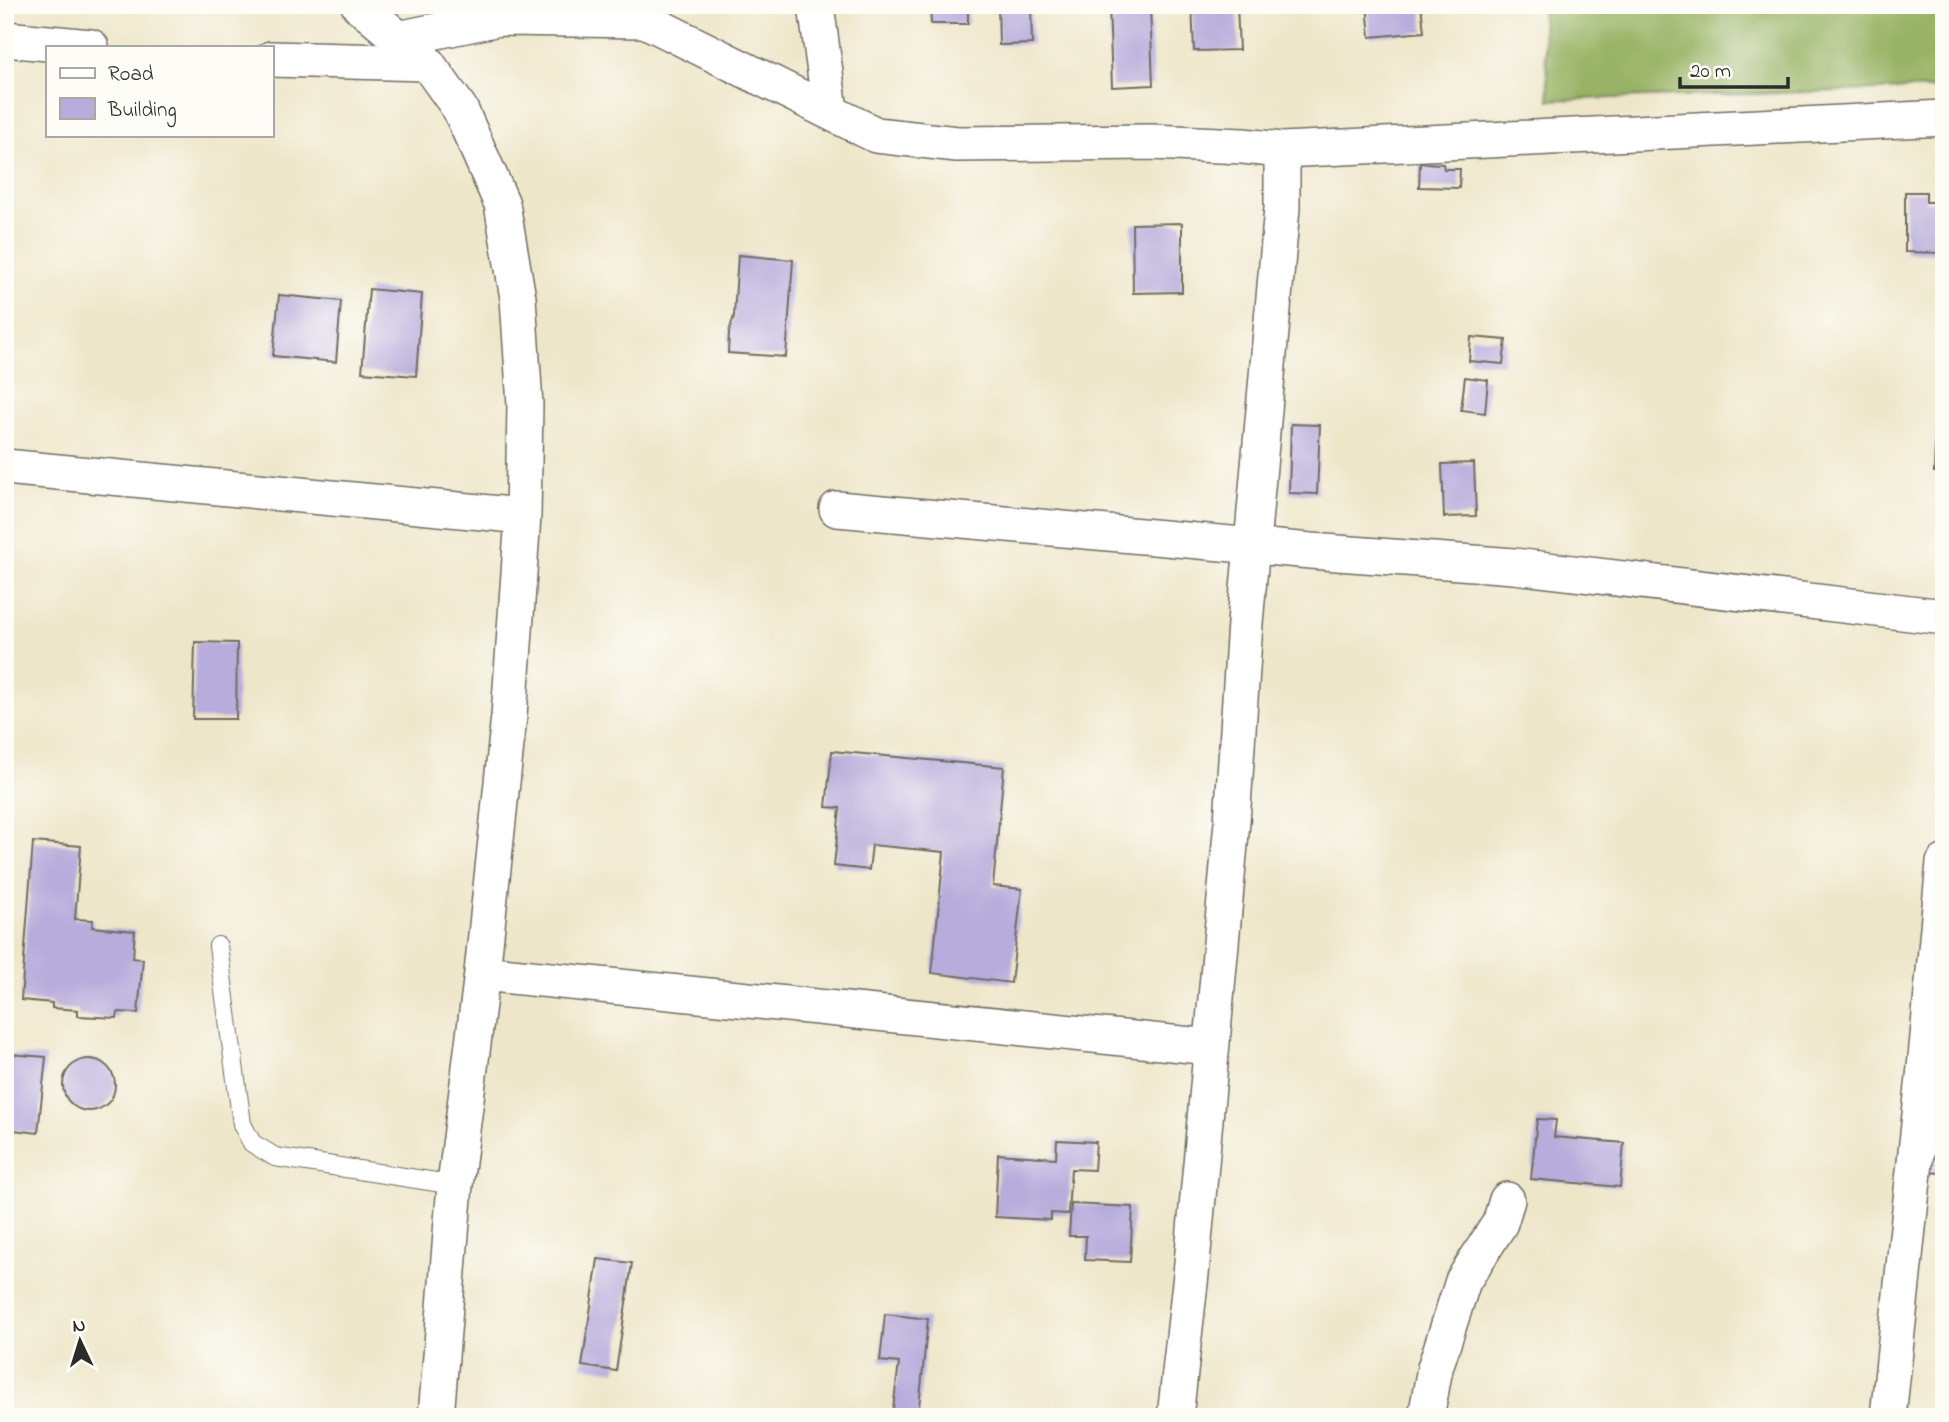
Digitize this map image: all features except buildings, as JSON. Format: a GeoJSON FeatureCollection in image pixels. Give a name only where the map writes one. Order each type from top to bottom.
{"type":"FeatureCollection","features":[{"type":"Feature","properties":{"kind":"street"},"geometry":{"type":"LineString","coordinates":[[359,5],[427,63],[460,109],[502,204],[518,298],[524,392],[523,516],[509,716],[482,973],[455,1185],[436,1417]]}},
{"type":"Feature","properties":{"kind":"street"},"geometry":{"type":"LineString","coordinates":[[816,5],[830,110]]}},
{"type":"Feature","properties":{"kind":"street"},"geometry":{"type":"LineString","coordinates":[[398,39],[499,19],[645,20],[876,135],[957,144],[1151,142],[1282,150],[1944,118]]}},
{"type":"Feature","properties":{"kind":"street"},"geometry":{"type":"LineString","coordinates":[[5,39],[80,46]]}},
{"type":"Feature","properties":{"kind":"street"},"geometry":{"type":"LineString","coordinates":[[273,59],[427,63]]}},
{"type":"Feature","properties":{"kind":"street"},"geometry":{"type":"LineString","coordinates":[[1175,1417],[1191,1274],[1232,822],[1252,545],[1282,208],[1282,150]]}},
{"type":"Feature","properties":{"kind":"street"},"geometry":{"type":"LineString","coordinates":[[5,467],[523,516]]}},
{"type":"Feature","properties":{"kind":"street"},"geometry":{"type":"LineString","coordinates":[[837,509],[1514,566],[1944,617]]}},
{"type":"Feature","properties":{"kind":"street"},"geometry":{"type":"LineString","coordinates":[[1888,1417],[1944,863]]}},
{"type":"Feature","properties":{"kind":"street"},"geometry":{"type":"LineString","coordinates":[[482,973],[1211,1047]]}},
{"type":"Feature","properties":{"kind":"street"},"geometry":{"type":"LineString","coordinates":[[1426,1417],[1435,1368],[1464,1281],[1500,1223],[1507,1200]]}},
{"type":"Feature","properties":{"kind":"lane"},"geometry":{"type":"LineString","coordinates":[[218,946],[242,1124],[252,1143],[275,1157],[455,1185]]}},
{"type":"Feature","properties":{"kind":"green space"},"geometry":{"type":"Polygon","coordinates":[[[1541,5],[1944,5],[1944,88],[1549,100],[1541,5]]]}}]}
